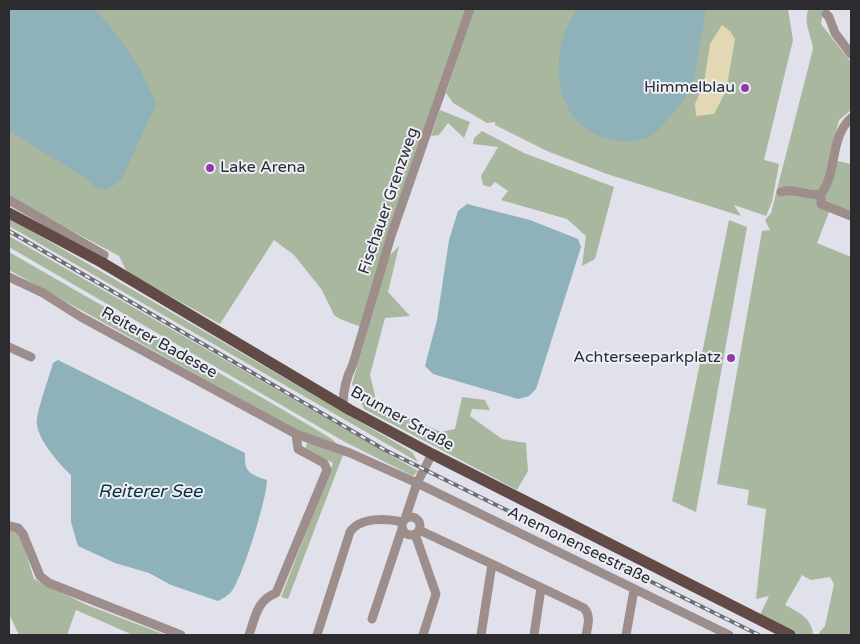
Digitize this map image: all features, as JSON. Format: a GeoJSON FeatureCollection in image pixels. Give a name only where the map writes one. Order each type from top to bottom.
{"type":"FeatureCollection","features":[{"type":"Feature","properties":{"kind":"main road","name":"Brunner Straße"},"geometry":{"type":"LineString","coordinates":[[9,213],[101,262],[343,405],[432,454],[790,635]]}},
{"type":"Feature","properties":{"kind":"street","name":"Fischauer Grenzweg"},"geometry":{"type":"LineString","coordinates":[[343,405],[346,376],[353,364],[391,236],[470,9]]}},
{"type":"Feature","properties":{"kind":"street"},"geometry":{"type":"LineString","coordinates":[[826,14],[835,33],[851,54]]}},
{"type":"Feature","properties":{"kind":"street"},"geometry":{"type":"LineString","coordinates":[[821,199],[827,186],[838,137],[843,126],[851,118]]}},
{"type":"Feature","properties":{"kind":"street"},"geometry":{"type":"LineString","coordinates":[[781,192],[789,190],[821,199],[851,216]]}},
{"type":"Feature","properties":{"kind":"street"},"geometry":{"type":"LineString","coordinates":[[9,200],[104,254],[101,262]]}},
{"type":"Feature","properties":{"kind":"street","name":"Reiterer Badesee"},"geometry":{"type":"LineString","coordinates":[[9,277],[296,434],[350,453],[417,483]]}},
{"type":"Feature","properties":{"kind":"street"},"geometry":{"type":"LineString","coordinates":[[9,347],[31,357]]}},
{"type":"Feature","properties":{"kind":"street"},"geometry":{"type":"LineString","coordinates":[[249,635],[260,604],[267,596],[276,593],[327,470],[324,463],[298,449],[296,434]]}},
{"type":"Feature","properties":{"kind":"street"},"geometry":{"type":"LineString","coordinates":[[372,619],[417,483],[432,454]]}},
{"type":"Feature","properties":{"kind":"street","name":"Anemonenseestraße"},"geometry":{"type":"LineString","coordinates":[[417,483],[730,635]]}},
{"type":"Feature","properties":{"kind":"street"},"geometry":{"type":"LineString","coordinates":[[412,500],[417,520],[420,524],[417,532],[436,594],[423,635]]}},
{"type":"Feature","properties":{"kind":"street"},"geometry":{"type":"LineString","coordinates":[[403,524],[410,517],[417,520]]}},
{"type":"Feature","properties":{"kind":"street"},"geometry":{"type":"LineString","coordinates":[[317,635],[350,532],[359,523],[366,521],[395,520],[403,524],[407,534],[417,532],[492,564],[584,608],[588,612],[589,618],[586,635]]}},
{"type":"Feature","properties":{"kind":"street"},"geometry":{"type":"LineString","coordinates":[[9,526],[18,528],[24,534],[40,576],[49,583],[181,635]]}},
{"type":"Feature","properties":{"kind":"street"},"geometry":{"type":"LineString","coordinates":[[481,635],[492,564]]}},
{"type":"Feature","properties":{"kind":"street"},"geometry":{"type":"LineString","coordinates":[[534,635],[541,588]]}},
{"type":"Feature","properties":{"kind":"street"},"geometry":{"type":"LineString","coordinates":[[626,635],[634,590]]}},
{"type":"Feature","properties":{"kind":"green space","name":"Lake Arena"},"geometry":{"type":"Polygon","coordinates":[[[9,9],[466,9],[430,111],[361,327],[334,315],[322,290],[294,255],[274,240],[220,324],[127,272],[119,256],[9,195],[9,9]]]}},
{"type":"Feature","properties":{"kind":"green space"},"geometry":{"type":"Polygon","coordinates":[[[474,9],[788,9],[793,40],[764,160],[779,164],[772,202],[766,216],[734,205],[741,216],[607,174],[547,151],[495,125],[495,122],[487,123],[453,103],[446,93],[474,9]]]}},
{"type":"Feature","properties":{"kind":"green space"},"geometry":{"type":"Polygon","coordinates":[[[809,9],[823,9],[821,24],[851,62],[851,110],[839,120],[829,159],[851,164],[851,213],[831,207],[817,243],[851,257],[851,635],[820,635],[819,633],[825,626],[834,584],[830,577],[811,580],[802,575],[785,605],[807,620],[813,635],[796,635],[760,615],[769,596],[756,599],[766,509],[747,505],[749,490],[717,484],[762,231],[770,230],[765,220],[771,213],[813,49],[807,24],[809,9]]]}},
{"type":"Feature","properties":{"kind":"green space"},"geometry":{"type":"Polygon","coordinates":[[[440,110],[470,122],[464,138],[448,123],[439,135],[431,136],[440,110]]]}},
{"type":"Feature","properties":{"kind":"green space"},"geometry":{"type":"Polygon","coordinates":[[[482,131],[524,153],[614,187],[595,259],[582,266],[586,236],[567,219],[501,200],[508,191],[495,182],[490,187],[483,185],[481,176],[498,147],[473,144],[474,138],[482,131]]]}},
{"type":"Feature","properties":{"kind":"green space"},"geometry":{"type":"Polygon","coordinates":[[[9,218],[412,452],[418,462],[9,226],[9,218]]]}},
{"type":"Feature","properties":{"kind":"green space"},"geometry":{"type":"Polygon","coordinates":[[[729,220],[747,227],[696,512],[672,501],[729,220]]]}},
{"type":"Feature","properties":{"kind":"green space"},"geometry":{"type":"Polygon","coordinates":[[[9,236],[418,471],[413,476],[345,442],[9,247],[9,236]]]}},
{"type":"Feature","properties":{"kind":"green space"},"geometry":{"type":"Polygon","coordinates":[[[399,246],[388,292],[410,316],[385,318],[370,375],[377,404],[441,432],[455,429],[462,397],[485,400],[490,410],[472,409],[470,416],[502,439],[526,443],[528,471],[517,490],[364,409],[352,384],[389,256],[399,246]]]}},
{"type":"Feature","properties":{"kind":"green space"},"geometry":{"type":"Polygon","coordinates":[[[9,252],[280,408],[332,439],[342,449],[297,430],[9,270],[9,252]]]}},
{"type":"Feature","properties":{"kind":"green space"},"geometry":{"type":"Polygon","coordinates":[[[307,441],[343,455],[288,599],[281,597],[333,463],[306,448],[307,441]]]}},
{"type":"Feature","properties":{"kind":"green space"},"geometry":{"type":"Polygon","coordinates":[[[9,527],[20,534],[34,579],[87,605],[163,635],[133,635],[76,610],[67,635],[19,635],[9,614],[9,527]]]}},
{"type":"Feature","properties":{"kind":"sand"},"geometry":{"type":"Polygon","coordinates":[[[722,25],[730,31],[735,39],[726,91],[714,114],[696,116],[695,104],[704,84],[710,44],[722,25]]]}},
{"type":"Feature","properties":{"kind":"water"},"geometry":{"type":"Polygon","coordinates":[[[9,9],[95,9],[123,43],[137,65],[156,105],[121,180],[113,186],[106,189],[98,188],[9,130],[9,9]]]}},
{"type":"Feature","properties":{"kind":"water"},"geometry":{"type":"Polygon","coordinates":[[[577,9],[706,9],[695,72],[690,88],[683,100],[651,136],[635,141],[621,141],[593,133],[577,121],[567,105],[560,87],[559,66],[561,46],[567,27],[577,9]]]}},
{"type":"Feature","properties":{"kind":"water"},"geometry":{"type":"Polygon","coordinates":[[[467,204],[530,220],[578,239],[581,247],[536,389],[529,396],[518,399],[433,374],[425,366],[437,320],[449,240],[458,211],[467,204]]]}},
{"type":"Feature","properties":{"kind":"water","name":"Reiterer See"},"geometry":{"type":"Polygon","coordinates":[[[58,360],[245,453],[249,472],[267,480],[263,503],[247,556],[236,584],[227,596],[218,601],[171,585],[149,573],[115,563],[78,546],[71,522],[71,475],[45,445],[37,424],[40,404],[53,363],[58,360]]]}},
{"type":"Feature","properties":{"kind":"railway"},"geometry":{"type":"LineString","coordinates":[[9,231],[385,450],[759,635]]}},
{"type":"Feature","properties":{"kind":"place","name":"Himmelblau"},"geometry":{"type":"Point","coordinates":[745,88]}},
{"type":"Feature","properties":{"kind":"place","name":"Lake Arena"},"geometry":{"type":"Point","coordinates":[210,168]}},
{"type":"Feature","properties":{"kind":"place","name":"Achterseeparkplatz"},"geometry":{"type":"Point","coordinates":[731,358]}}]}
